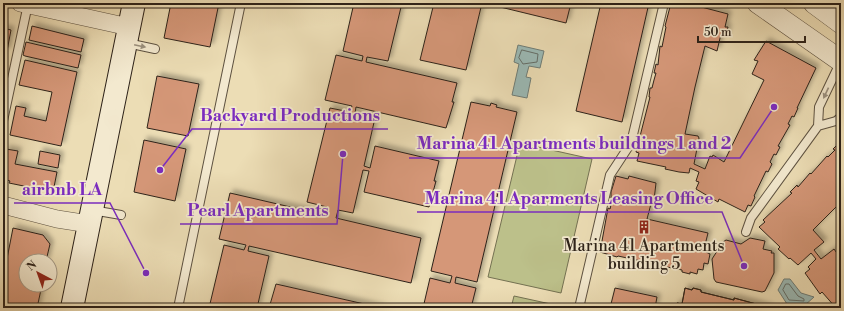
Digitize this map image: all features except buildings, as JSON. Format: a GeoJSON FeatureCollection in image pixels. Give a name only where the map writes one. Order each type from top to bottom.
{"type":"FeatureCollection","features":[{"type":"Feature","properties":{"kind":"main road"},"geometry":{"type":"LineString","coordinates":[[72,308],[134,3]]}},
{"type":"Feature","properties":{"kind":"street"},"geometry":{"type":"LineString","coordinates":[[758,3],[841,61]]}},
{"type":"Feature","properties":{"kind":"street"},"geometry":{"type":"LineString","coordinates":[[814,3],[841,23]]}},
{"type":"Feature","properties":{"kind":"street"},"geometry":{"type":"LineString","coordinates":[[25,4],[127,35]]}},
{"type":"Feature","properties":{"kind":"street"},"geometry":{"type":"LineString","coordinates":[[3,205],[57,219],[90,217]]}},
{"type":"Feature","properties":{"kind":"lane"},"geometry":{"type":"LineString","coordinates":[[178,308],[241,3]]}},
{"type":"Feature","properties":{"kind":"lane"},"geometry":{"type":"LineString","coordinates":[[579,308],[610,175],[631,143],[664,3]]}},
{"type":"Feature","properties":{"kind":"lane"},"geometry":{"type":"LineString","coordinates":[[3,121],[5,101],[25,4]]}},
{"type":"Feature","properties":{"kind":"lane"},"geometry":{"type":"LineString","coordinates":[[127,35],[155,49]]}},
{"type":"Feature","properties":{"kind":"lane"},"geometry":{"type":"LineString","coordinates":[[746,232],[751,218],[818,126],[819,107],[841,61]]}},
{"type":"Feature","properties":{"kind":"lane"},"geometry":{"type":"LineString","coordinates":[[818,126],[836,121],[841,117]]}},
{"type":"Feature","properties":{"kind":"lane"},"geometry":{"type":"LineString","coordinates":[[206,176],[215,178]]}},
{"type":"Feature","properties":{"kind":"lane"},"geometry":{"type":"LineString","coordinates":[[90,217],[121,215]]}},
{"type":"Feature","properties":{"kind":"green space"},"geometry":{"type":"Polygon","coordinates":[[[520,143],[592,159],[561,293],[488,277],[520,143]]]}},
{"type":"Feature","properties":{"kind":"green space"},"geometry":{"type":"Polygon","coordinates":[[[514,296],[569,308],[511,308],[514,296]]]}},
{"type":"Feature","properties":{"kind":"water"},"geometry":{"type":"Polygon","coordinates":[[[518,45],[544,51],[540,68],[529,66],[526,77],[531,78],[527,98],[512,95],[519,64],[514,62],[518,45]]]}},
{"type":"Feature","properties":{"kind":"water"},"geometry":{"type":"Polygon","coordinates":[[[784,279],[790,279],[801,293],[814,297],[804,306],[787,304],[778,290],[784,279]]]}},
{"type":"Feature","properties":{"kind":"place","name":"Marina 41 Apartments buildings 1 and 2"},"geometry":{"type":"Point","coordinates":[774,107]}},
{"type":"Feature","properties":{"kind":"place","name":"Pearl Apartments"},"geometry":{"type":"Point","coordinates":[343,154]}},
{"type":"Feature","properties":{"kind":"place","name":"Backyard Productions"},"geometry":{"type":"Point","coordinates":[160,170]}},
{"type":"Feature","properties":{"kind":"place","name":"Marina 41 Apartments building 5"},"geometry":{"type":"Point","coordinates":[644,227]}},
{"type":"Feature","properties":{"kind":"place","name":"Marina 41 Aparments Leasing Office"},"geometry":{"type":"Point","coordinates":[744,266]}},
{"type":"Feature","properties":{"kind":"place","name":"airbnb LA"},"geometry":{"type":"Point","coordinates":[146,273]}}]}
